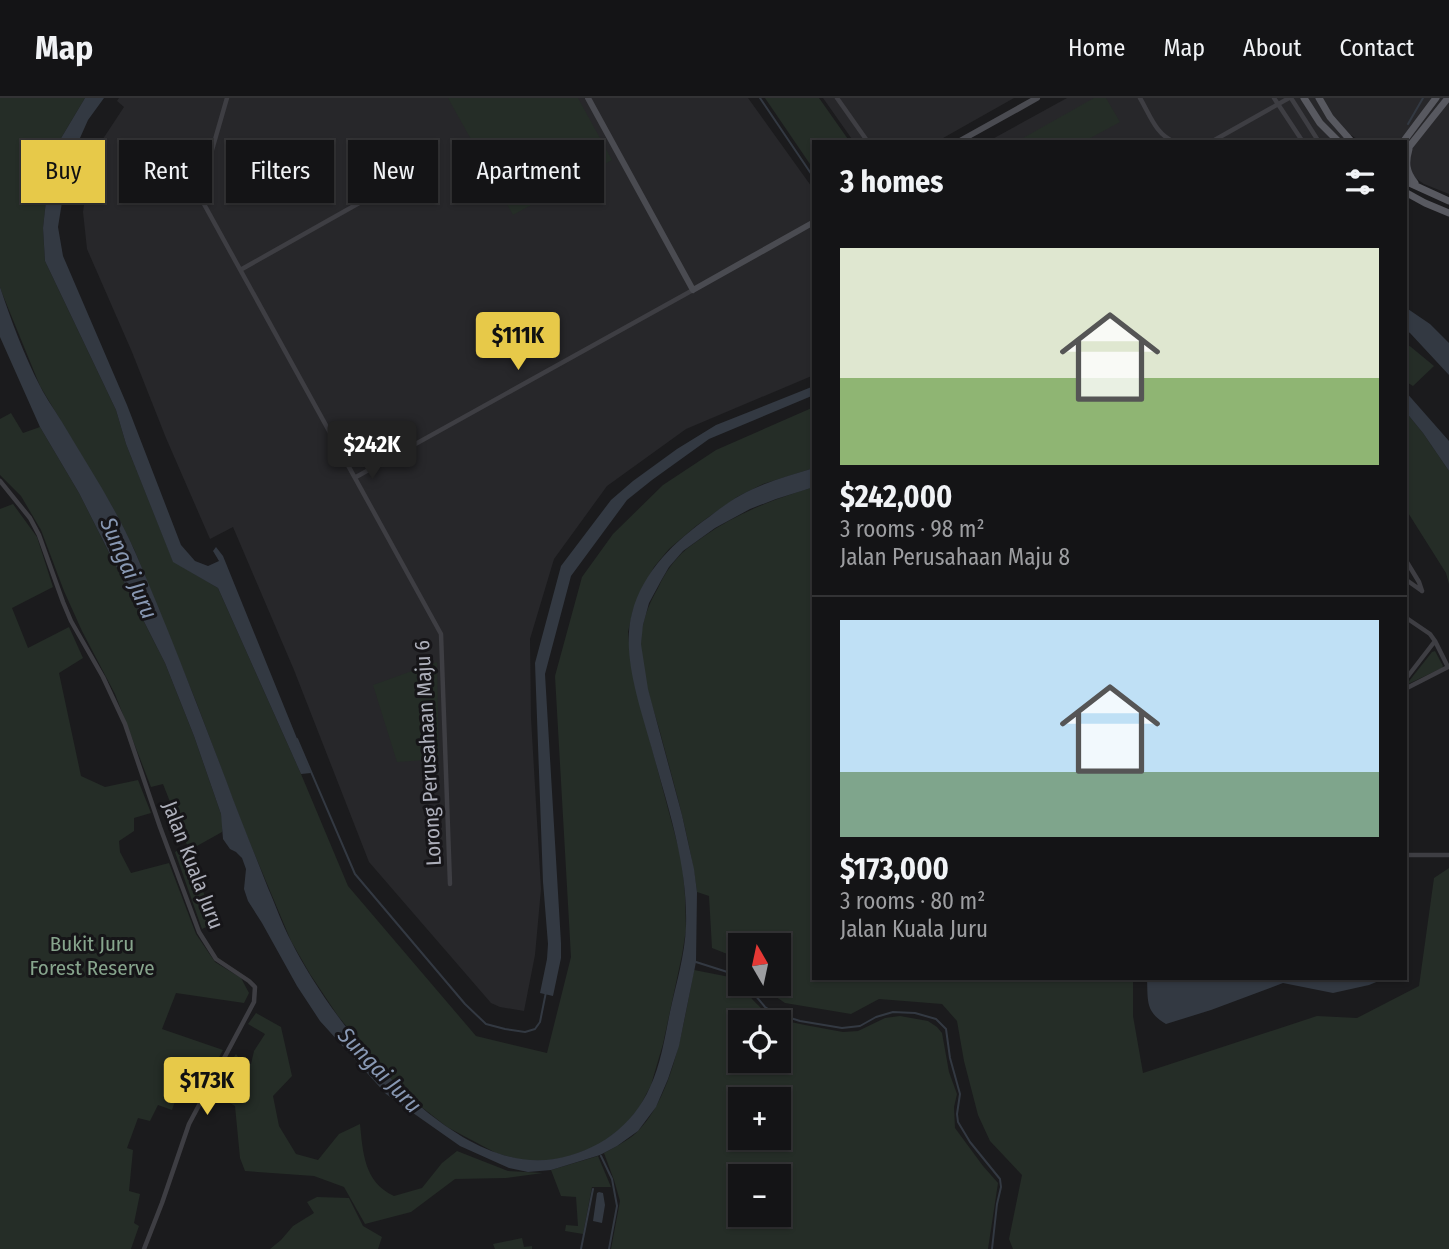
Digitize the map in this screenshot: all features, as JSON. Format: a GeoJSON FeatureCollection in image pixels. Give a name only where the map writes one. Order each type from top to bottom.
{"type":"FeatureCollection","features":[{"type":"Feature","properties":{"kind":"main road"},"geometry":{"type":"LineString","coordinates":[[1304,98],[1320,123],[1337,140]]}},
{"type":"Feature","properties":{"kind":"main road"},"geometry":{"type":"LineString","coordinates":[[1319,98],[1329,117],[1350,140]]}},
{"type":"Feature","properties":{"kind":"main road"},"geometry":{"type":"LineString","coordinates":[[1407,141],[1436,98]]}},
{"type":"Feature","properties":{"kind":"main road"},"geometry":{"type":"LineString","coordinates":[[1407,142],[1448,98]]}},
{"type":"Feature","properties":{"kind":"main road"},"geometry":{"type":"LineString","coordinates":[[1407,170],[1418,187]]}},
{"type":"Feature","properties":{"kind":"main road"},"geometry":{"type":"LineString","coordinates":[[1407,182],[1449,201]]}},
{"type":"Feature","properties":{"kind":"main road"},"geometry":{"type":"LineString","coordinates":[[1407,193],[1449,213]]}},
{"type":"Feature","properties":{"kind":"street","name":"Lorong Perusahaan Maju 6"},"geometry":{"type":"LineString","coordinates":[[228,98],[200,195],[441,634],[450,884]]}},
{"type":"Feature","properties":{"kind":"street"},"geometry":{"type":"LineString","coordinates":[[588,98],[693,290]]}},
{"type":"Feature","properties":{"kind":"street"},"geometry":{"type":"LineString","coordinates":[[837,98],[867,140]]}},
{"type":"Feature","properties":{"kind":"street"},"geometry":{"type":"LineString","coordinates":[[962,140],[1037,98]]}},
{"type":"Feature","properties":{"kind":"street"},"geometry":{"type":"LineString","coordinates":[[1140,98],[1157,129],[1170,140]]}},
{"type":"Feature","properties":{"kind":"street"},"geometry":{"type":"LineString","coordinates":[[1274,98],[1302,140]]}},
{"type":"Feature","properties":{"kind":"street"},"geometry":{"type":"LineString","coordinates":[[1214,140],[1290,98],[1318,140]]}},
{"type":"Feature","properties":{"kind":"street"},"geometry":{"type":"LineString","coordinates":[[242,269],[359,203]]}},
{"type":"Feature","properties":{"kind":"street"},"geometry":{"type":"LineString","coordinates":[[356,477],[812,223]]}},
{"type":"Feature","properties":{"kind":"street","name":"Jalan Kuala Juru"},"geometry":{"type":"LineString","coordinates":[[0,481],[30,518],[39,535],[63,602],[125,724],[200,932],[216,959],[250,981],[255,988],[254,1002],[190,1124],[144,1249]]}},
{"type":"Feature","properties":{"kind":"street"},"geometry":{"type":"LineString","coordinates":[[1407,562],[1422,591],[1407,580]]}},
{"type":"Feature","properties":{"kind":"street"},"geometry":{"type":"LineString","coordinates":[[1407,618],[1430,634],[1448,667],[1407,688]]}},
{"type":"Feature","properties":{"kind":"street"},"geometry":{"type":"LineString","coordinates":[[1407,677],[1434,640]]}},
{"type":"Feature","properties":{"kind":"street"},"geometry":{"type":"LineString","coordinates":[[1407,855],[1449,855]]}},
{"type":"Feature","properties":{"kind":"shaded area"},"geometry":{"type":"Polygon","coordinates":[[[119,98],[748,98],[812,187],[812,376],[686,429],[607,486],[554,559],[530,639],[531,718],[541,889],[535,955],[524,1011],[491,1003],[369,862],[294,670],[233,527],[210,539],[87,249],[84,203],[105,203],[105,140],[102,140],[124,107],[117,101],[119,98]]]}},
{"type":"Feature","properties":{"kind":"shaded area"},"geometry":{"type":"Polygon","coordinates":[[[823,98],[1014,98],[940,140],[853,140],[823,98]]]}},
{"type":"Feature","properties":{"kind":"shaded area"},"geometry":{"type":"Polygon","coordinates":[[[1067,98],[1449,98],[1449,194],[1424,184],[1407,172],[1407,140],[1358,140],[1351,135],[1346,140],[991,140],[1067,98]]]}},
{"type":"Feature","properties":{"kind":"green space"},"geometry":{"type":"Polygon","coordinates":[[[0,98],[85,98],[60,140],[21,140],[21,203],[46,203],[43,228],[45,261],[116,410],[126,444],[173,561],[218,588],[348,886],[476,1036],[547,1053],[571,957],[555,676],[582,577],[613,534],[663,485],[716,450],[812,408],[812,469],[763,484],[737,497],[696,526],[669,549],[654,567],[633,610],[628,632],[635,685],[682,861],[686,930],[663,1044],[651,1085],[639,1108],[623,1127],[597,1146],[567,1157],[545,1161],[521,1160],[496,1153],[447,1127],[410,1098],[389,1078],[338,1016],[291,941],[134,549],[113,508],[40,386],[2,293],[0,98]]]}},
{"type":"Feature","properties":{"kind":"green space"},"geometry":{"type":"Polygon","coordinates":[[[448,98],[578,98],[601,140],[471,140],[448,98]]]}},
{"type":"Feature","properties":{"kind":"green space"},"geometry":{"type":"Polygon","coordinates":[[[765,98],[819,98],[849,140],[812,140],[812,167],[765,98]]]}},
{"type":"Feature","properties":{"kind":"green space"},"geometry":{"type":"Polygon","coordinates":[[[1094,98],[1106,98],[1120,122],[1087,140],[1020,140],[1094,98]]]}},
{"type":"Feature","properties":{"kind":"green space"},"geometry":{"type":"Polygon","coordinates":[[[604,145],[612,160],[604,164],[604,145]]]}},
{"type":"Feature","properties":{"kind":"green space"},"geometry":{"type":"Polygon","coordinates":[[[506,203],[535,203],[513,215],[506,203]]]}},
{"type":"Feature","properties":{"kind":"green space"},"geometry":{"type":"Polygon","coordinates":[[[1407,344],[1434,366],[1413,386],[1407,382],[1407,344]]]}},
{"type":"Feature","properties":{"kind":"green space"},"geometry":{"type":"Polygon","coordinates":[[[11,413],[23,433],[40,427],[79,493],[165,663],[194,736],[223,826],[222,832],[188,851],[215,923],[202,929],[175,852],[187,845],[163,784],[151,787],[115,694],[82,631],[41,530],[21,496],[0,475],[0,419],[11,413]]]}},
{"type":"Feature","properties":{"kind":"green space"},"geometry":{"type":"Polygon","coordinates":[[[1407,413],[1449,471],[1449,584],[1446,573],[1407,511],[1407,413]]]}},
{"type":"Feature","properties":{"kind":"green space"},"geometry":{"type":"Polygon","coordinates":[[[812,488],[812,980],[1133,980],[1133,1016],[1143,1073],[1317,1016],[1357,1018],[1419,986],[1434,878],[1449,868],[1449,1249],[1013,1249],[1009,1239],[1022,1175],[990,1141],[978,1115],[957,1021],[942,1004],[879,999],[851,1014],[785,1003],[775,996],[791,996],[791,933],[728,933],[728,954],[712,948],[709,896],[697,892],[681,812],[644,677],[641,636],[651,601],[674,561],[716,528],[743,514],[812,488]]]}},
{"type":"Feature","properties":{"kind":"green space","name":"Bukit Juru Forest Reserve"},"geometry":{"type":"Polygon","coordinates":[[[13,504],[37,537],[53,587],[12,608],[28,648],[69,627],[83,658],[59,673],[81,776],[105,787],[138,780],[151,813],[134,818],[134,831],[119,841],[120,852],[131,873],[169,863],[196,934],[215,962],[241,978],[249,993],[244,1003],[176,993],[162,1029],[223,1050],[200,1092],[180,1087],[172,1110],[158,1105],[150,1121],[138,1118],[127,1148],[133,1150],[129,1191],[140,1194],[134,1223],[139,1226],[131,1249],[0,1249],[0,509],[13,504]]]}},
{"type":"Feature","properties":{"kind":"green space"},"geometry":{"type":"Polygon","coordinates":[[[1435,651],[1442,668],[1407,685],[1407,684],[1435,651]]]}},
{"type":"Feature","properties":{"kind":"green space"},"geometry":{"type":"Polygon","coordinates":[[[437,662],[439,759],[397,762],[373,685],[437,662]]]}},
{"type":"Feature","properties":{"kind":"green space"},"geometry":{"type":"Polygon","coordinates":[[[694,970],[728,977],[728,996],[750,996],[763,1010],[728,1010],[728,1073],[791,1073],[791,1022],[843,1032],[858,1031],[885,1018],[900,1016],[928,1021],[937,1027],[942,1033],[949,1072],[957,1094],[954,1107],[955,1128],[998,1183],[988,1249],[611,1249],[620,1201],[604,1153],[636,1133],[649,1118],[668,1079],[681,1034],[694,970]]]}},
{"type":"Feature","properties":{"kind":"green space"},"geometry":{"type":"Polygon","coordinates":[[[256,1013],[281,1027],[292,1076],[273,1096],[279,1126],[296,1154],[318,1160],[339,1134],[360,1124],[364,1156],[371,1175],[376,1183],[394,1196],[422,1188],[442,1163],[457,1151],[508,1171],[543,1173],[506,1178],[455,1179],[411,1212],[365,1224],[344,1187],[314,1176],[245,1171],[240,1158],[235,1106],[217,1095],[214,1085],[220,1079],[233,1088],[240,1069],[234,1057],[236,1054],[241,1061],[251,1064],[254,1051],[265,1034],[248,1024],[256,1013]]]}},
{"type":"Feature","properties":{"kind":"green space"},"geometry":{"type":"Polygon","coordinates":[[[598,1156],[611,1187],[592,1187],[583,1234],[565,1231],[566,1225],[578,1226],[576,1197],[561,1196],[551,1170],[598,1156]]]}},
{"type":"Feature","properties":{"kind":"green space"},"geometry":{"type":"Polygon","coordinates":[[[317,1197],[349,1198],[363,1226],[382,1237],[378,1249],[270,1249],[293,1226],[314,1213],[307,1202],[317,1197]]]}},
{"type":"Feature","properties":{"kind":"green space"},"geometry":{"type":"Polygon","coordinates":[[[522,1238],[524,1247],[532,1246],[532,1249],[495,1249],[493,1244],[522,1238]]]}},
{"type":"Feature","properties":{"kind":"water"},"geometry":{"type":"Polygon","coordinates":[[[85,98],[104,98],[88,120],[79,140],[60,140],[85,98]]]}},
{"type":"Feature","properties":{"kind":"water"},"geometry":{"type":"Polygon","coordinates":[[[46,203],[62,203],[58,227],[63,256],[127,405],[181,545],[195,561],[208,566],[219,561],[213,551],[216,547],[223,556],[311,773],[301,774],[218,588],[173,562],[126,444],[116,410],[45,261],[43,228],[46,203]]]}},
{"type":"Feature","properties":{"kind":"water","name":"Sungai Juru"},"geometry":{"type":"Polygon","coordinates":[[[0,287],[40,386],[103,490],[136,554],[268,888],[288,935],[310,975],[365,1050],[399,1087],[436,1119],[475,1144],[515,1158],[554,1159],[585,1150],[612,1135],[634,1114],[657,1069],[680,969],[686,926],[684,880],[670,813],[630,663],[629,629],[637,598],[652,570],[662,558],[684,536],[721,508],[759,486],[812,469],[812,488],[750,509],[715,528],[683,551],[669,567],[649,603],[643,625],[641,644],[648,689],[682,815],[697,892],[696,962],[679,1046],[656,1107],[638,1131],[600,1155],[551,1170],[528,1172],[509,1168],[460,1146],[386,1094],[320,1021],[248,901],[244,889],[246,869],[242,858],[230,849],[223,839],[221,814],[165,663],[79,493],[40,427],[0,337],[0,287]]]}},
{"type":"Feature","properties":{"kind":"water"},"geometry":{"type":"Polygon","coordinates":[[[1407,308],[1430,324],[1449,343],[1449,375],[1407,331],[1407,308]]]}},
{"type":"Feature","properties":{"kind":"water"},"geometry":{"type":"Polygon","coordinates":[[[812,387],[812,396],[709,439],[652,480],[627,500],[571,576],[545,674],[561,958],[553,996],[540,993],[548,944],[543,882],[535,663],[561,566],[611,500],[677,449],[716,425],[812,387]]]}},
{"type":"Feature","properties":{"kind":"water"},"geometry":{"type":"Polygon","coordinates":[[[1407,393],[1449,441],[1449,471],[1407,413],[1407,393]]]}},
{"type":"Feature","properties":{"kind":"water"},"geometry":{"type":"Polygon","coordinates":[[[1147,980],[1381,980],[1333,993],[1283,983],[1166,1024],[1154,1015],[1148,999],[1147,980]]]}},
{"type":"Feature","properties":{"kind":"water"},"geometry":{"type":"Polygon","coordinates":[[[599,1192],[603,1193],[605,1205],[602,1223],[593,1221],[599,1192]]]}},
{"type":"Feature","properties":{"kind":"waterway"},"geometry":{"type":"LineString","coordinates":[[760,98],[812,175]]}},
{"type":"Feature","properties":{"kind":"waterway"},"geometry":{"type":"LineString","coordinates":[[1408,124],[1423,98]]}},
{"type":"Feature","properties":{"kind":"waterway"},"geometry":{"type":"LineString","coordinates":[[297,739],[355,874],[465,1004],[486,1024],[525,1032],[535,1029],[540,1022],[546,992]]}},
{"type":"Feature","properties":{"kind":"waterway"},"geometry":{"type":"LineString","coordinates":[[696,962],[728,972]]}},
{"type":"Feature","properties":{"kind":"waterway"},"geometry":{"type":"LineString","coordinates":[[756,996],[765,1007],[775,1013],[800,1021],[842,1028],[860,1026],[893,1012],[915,1013],[936,1019],[946,1029],[950,1058],[960,1094],[958,1122],[970,1142],[1000,1179],[992,1249]]}},
{"type":"Feature","properties":{"kind":"waterway"},"geometry":{"type":"LineString","coordinates":[[601,1156],[612,1179],[617,1206],[609,1249]]}},
{"type":"Feature","properties":{"kind":"waterway"},"geometry":{"type":"LineString","coordinates":[[581,1249],[593,1189]]}}]}
